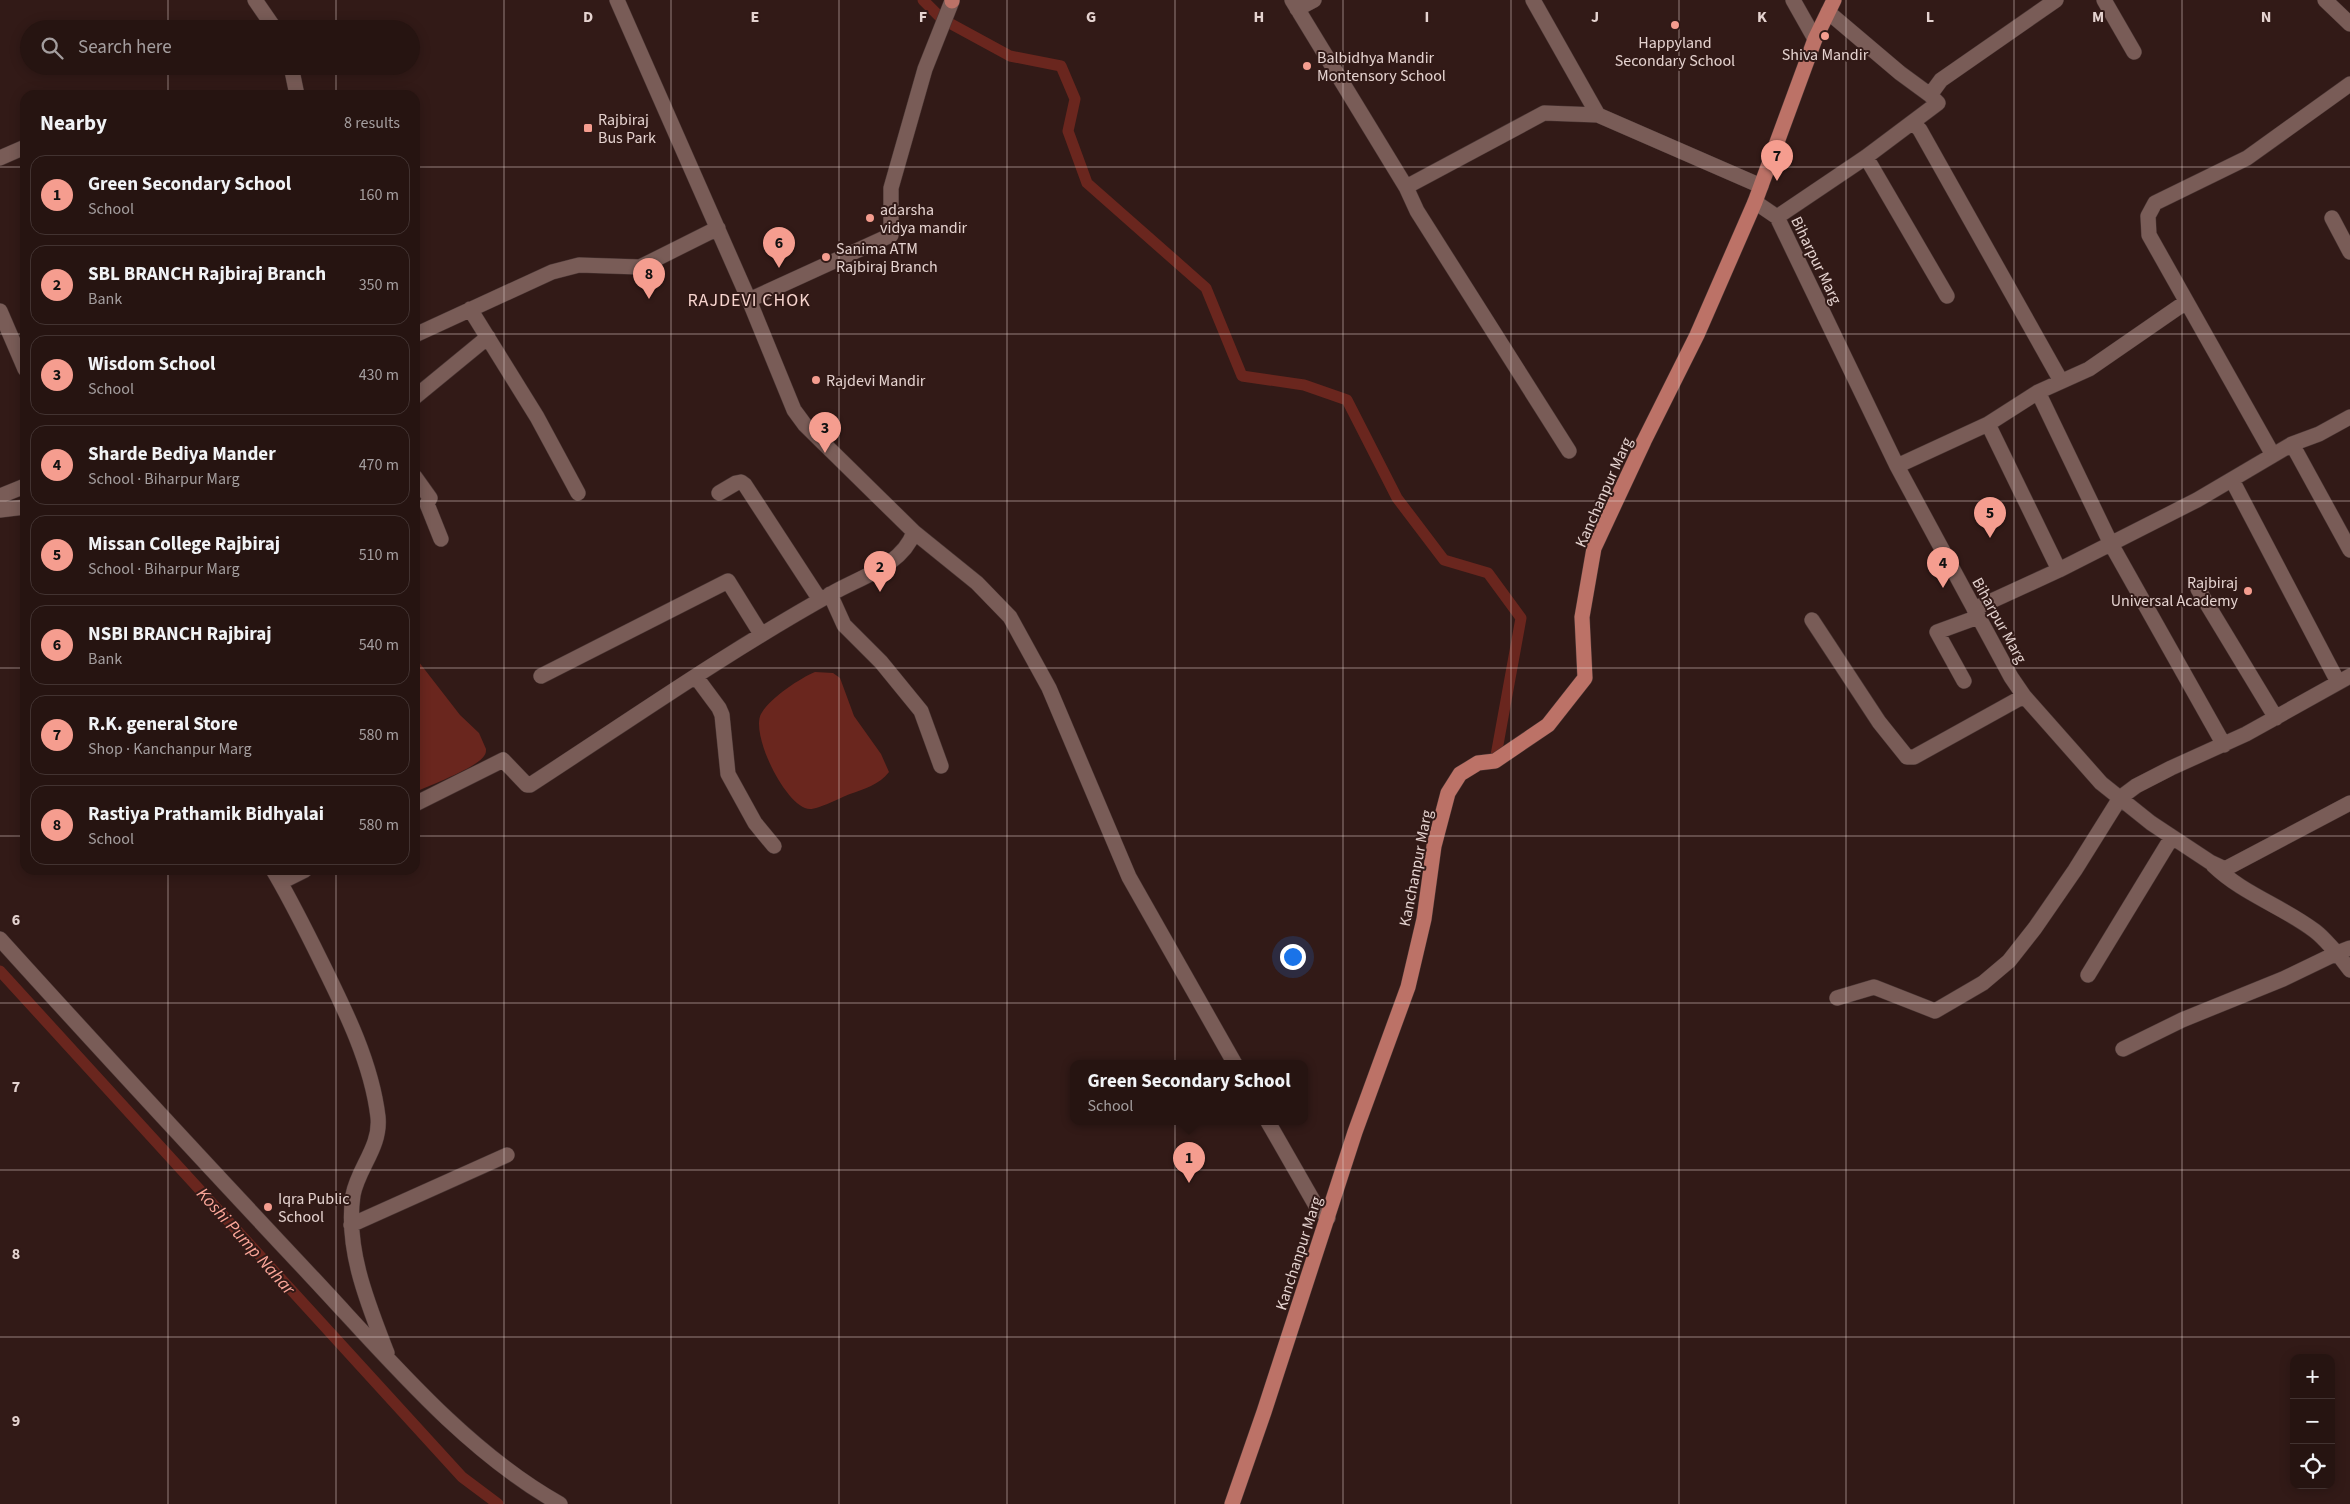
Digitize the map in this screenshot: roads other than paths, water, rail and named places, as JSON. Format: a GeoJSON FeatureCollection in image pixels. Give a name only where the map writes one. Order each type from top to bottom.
{"type":"FeatureCollection","features":[{"type":"Feature","properties":{"kind":"main road","name":"Kanchanpur Marg"},"geometry":{"type":"LineString","coordinates":[[1232,1504],[1355,1132],[1408,987],[1424,919],[1434,846],[1448,792],[1460,774],[1478,763],[1495,760],[1548,725],[1585,678],[1582,617],[1594,548],[1644,441],[1697,335],[1755,202],[1815,39],[1831,6]]}},
{"type":"Feature","properties":{"kind":"street"},"geometry":{"type":"LineString","coordinates":[[255,0],[269,20]]}},
{"type":"Feature","properties":{"kind":"street"},"geometry":{"type":"LineString","coordinates":[[617,0],[718,228],[794,410],[805,425],[914,532],[976,583],[1010,617],[1049,688],[1129,877],[1233,1060]]}},
{"type":"Feature","properties":{"kind":"street"},"geometry":{"type":"LineString","coordinates":[[749,300],[890,235],[890,188],[925,69],[952,0]]}},
{"type":"Feature","properties":{"kind":"street"},"geometry":{"type":"LineString","coordinates":[[1314,0],[1294,5],[1406,187],[1417,211],[1569,452]]}},
{"type":"Feature","properties":{"kind":"street"},"geometry":{"type":"LineString","coordinates":[[1533,0],[1598,116]]}},
{"type":"Feature","properties":{"kind":"street"},"geometry":{"type":"LineString","coordinates":[[1793,0],[1815,39]]}},
{"type":"Feature","properties":{"kind":"street"},"geometry":{"type":"LineString","coordinates":[[1930,95],[1941,80],[2056,0]]}},
{"type":"Feature","properties":{"kind":"street"},"geometry":{"type":"LineString","coordinates":[[2104,0],[2134,52]]}},
{"type":"Feature","properties":{"kind":"street"},"geometry":{"type":"LineString","coordinates":[[2325,0],[2350,24]]}},
{"type":"Feature","properties":{"kind":"street"},"geometry":{"type":"LineString","coordinates":[[1777,217],[1866,157],[1938,103],[1900,73],[1831,6]]}},
{"type":"Feature","properties":{"kind":"street"},"geometry":{"type":"LineString","coordinates":[[292,75],[296,90]]}},
{"type":"Feature","properties":{"kind":"street"},"geometry":{"type":"LineString","coordinates":[[2273,456],[2149,235],[2148,216],[2155,203],[2247,158],[2350,84]]}},
{"type":"Feature","properties":{"kind":"street"},"geometry":{"type":"LineString","coordinates":[[1406,187],[1544,113],[1598,116],[1761,186]]}},
{"type":"Feature","properties":{"kind":"street"},"geometry":{"type":"LineString","coordinates":[[1913,122],[1925,138],[2061,381]]}},
{"type":"Feature","properties":{"kind":"street"},"geometry":{"type":"LineString","coordinates":[[0,158],[20,149]]}},
{"type":"Feature","properties":{"kind":"street"},"geometry":{"type":"LineString","coordinates":[[1866,157],[1947,296]]}},
{"type":"Feature","properties":{"kind":"street","name":"Biharpur Marg"},"geometry":{"type":"LineString","coordinates":[[1755,202],[1777,217],[1897,466],[1997,654],[2024,696],[2100,783],[2172,837],[2210,862],[2225,869],[2350,803]]}},
{"type":"Feature","properties":{"kind":"street"},"geometry":{"type":"LineString","coordinates":[[2332,218],[2350,252]]}},
{"type":"Feature","properties":{"kind":"street"},"geometry":{"type":"LineString","coordinates":[[420,333],[552,272],[579,265],[640,267],[718,228]]}},
{"type":"Feature","properties":{"kind":"street"},"geometry":{"type":"LineString","coordinates":[[1897,466],[1988,424],[2038,392],[2089,368],[2186,302]]}},
{"type":"Feature","properties":{"kind":"street"},"geometry":{"type":"LineString","coordinates":[[470,309],[537,416],[578,493]]}},
{"type":"Feature","properties":{"kind":"street"},"geometry":{"type":"LineString","coordinates":[[0,311],[20,357]]}},
{"type":"Feature","properties":{"kind":"street"},"geometry":{"type":"LineString","coordinates":[[420,393],[488,337]]}},
{"type":"Feature","properties":{"kind":"street"},"geometry":{"type":"LineString","coordinates":[[2038,392],[2111,544],[2224,745]]}},
{"type":"Feature","properties":{"kind":"street"},"geometry":{"type":"LineString","coordinates":[[1964,680],[1937,632],[2232,480],[2292,444],[2319,434],[2350,417]]}},
{"type":"Feature","properties":{"kind":"street"},"geometry":{"type":"LineString","coordinates":[[1988,424],[2059,570]]}},
{"type":"Feature","properties":{"kind":"street"},"geometry":{"type":"LineString","coordinates":[[2292,444],[2350,550]]}},
{"type":"Feature","properties":{"kind":"street"},"geometry":{"type":"LineString","coordinates":[[1837,998],[1874,987],[1936,1010],[1983,983],[2009,961],[2035,928],[2075,870],[2120,798],[2136,786],[2171,768],[2224,745],[2344,679],[2232,480]]}},
{"type":"Feature","properties":{"kind":"street"},"geometry":{"type":"LineString","coordinates":[[719,493],[736,483],[741,482],[745,485],[844,625],[881,662],[922,711],[941,766]]}},
{"type":"Feature","properties":{"kind":"street"},"geometry":{"type":"LineString","coordinates":[[420,484],[430,498],[427,504],[442,538]]}},
{"type":"Feature","properties":{"kind":"street"},"geometry":{"type":"LineString","coordinates":[[0,496],[20,488]]}},
{"type":"Feature","properties":{"kind":"street"},"geometry":{"type":"LineString","coordinates":[[0,510],[20,508]]}},
{"type":"Feature","properties":{"kind":"street"},"geometry":{"type":"LineString","coordinates":[[420,802],[503,760],[527,785],[530,785],[761,634],[893,560],[904,550],[914,532]]}},
{"type":"Feature","properties":{"kind":"street"},"geometry":{"type":"LineString","coordinates":[[541,676],[728,581],[761,634]]}},
{"type":"Feature","properties":{"kind":"street"},"geometry":{"type":"LineString","coordinates":[[2198,588],[2276,718]]}},
{"type":"Feature","properties":{"kind":"street"},"geometry":{"type":"LineString","coordinates":[[1812,620],[1879,722],[1907,757],[1914,756],[2024,696]]}},
{"type":"Feature","properties":{"kind":"street"},"geometry":{"type":"LineString","coordinates":[[696,677],[722,715],[728,774],[755,823],[774,846]]}},
{"type":"Feature","properties":{"kind":"street"},"geometry":{"type":"LineString","coordinates":[[2088,975],[2172,837]]}},
{"type":"Feature","properties":{"kind":"street"},"geometry":{"type":"LineString","coordinates":[[2210,862],[2226,878],[2250,894],[2316,931],[2344,951],[2350,970]]}},
{"type":"Feature","properties":{"kind":"street"},"geometry":{"type":"LineString","coordinates":[[277,876],[336,991],[368,1071],[378,1118],[378,1137],[353,1194],[351,1225],[362,1287],[389,1360]]}},
{"type":"Feature","properties":{"kind":"street"},"geometry":{"type":"LineString","coordinates":[[0,939],[165,1120],[389,1360],[459,1429],[505,1470],[560,1504]]}},
{"type":"Feature","properties":{"kind":"street"},"geometry":{"type":"LineString","coordinates":[[2123,1049],[2182,1020],[2283,979],[2344,951]]}},
{"type":"Feature","properties":{"kind":"street"},"geometry":{"type":"LineString","coordinates":[[1270,1125],[1315,1204],[1328,1218]]}},
{"type":"Feature","properties":{"kind":"street"},"geometry":{"type":"LineString","coordinates":[[351,1225],[507,1155]]}},
{"type":"Feature","properties":{"kind":"waterway"},"geometry":{"type":"LineString","coordinates":[[923,0],[942,19],[1010,56],[1061,66],[1075,99],[1068,131],[1087,183],[1206,288],[1242,376],[1304,385],[1347,400],[1397,498],[1444,560],[1488,573],[1521,618],[1495,761]]}},
{"type":"Feature","properties":{"kind":"waterway","name":"Koshi Pump Nahar"},"geometry":{"type":"LineString","coordinates":[[0,971],[462,1477],[498,1504]]}},
{"type":"Feature","properties":{"kind":"place","name":"Happyland Secondary School"},"geometry":{"type":"Point","coordinates":[1675,25]}},
{"type":"Feature","properties":{"kind":"place","name":"Shiva Mandir"},"geometry":{"type":"Point","coordinates":[1825,36]}},
{"type":"Feature","properties":{"kind":"place","name":"Balbidhya Mandir Montensory School"},"geometry":{"type":"Point","coordinates":[1307,66]}},
{"type":"Feature","properties":{"kind":"place","name":"Rajbiraj Bus Park"},"geometry":{"type":"Point","coordinates":[588,128]}},
{"type":"Feature","properties":{"kind":"place","name":"R.K. general Store"},"geometry":{"type":"Point","coordinates":[1777,181]}},
{"type":"Feature","properties":{"kind":"place","name":"adarsha vidya mandir"},"geometry":{"type":"Point","coordinates":[870,218]}},
{"type":"Feature","properties":{"kind":"place","name":"Sanima ATM Rajbiraj Branch"},"geometry":{"type":"Point","coordinates":[826,257]}},
{"type":"Feature","properties":{"kind":"place","name":"NSBI BRANCH Rajbiraj"},"geometry":{"type":"Point","coordinates":[779,268]}},
{"type":"Feature","properties":{"kind":"place","name":"Rastiya Prathamik Bidhyalai"},"geometry":{"type":"Point","coordinates":[649,299]}},
{"type":"Feature","properties":{"kind":"place","name":"Rajdevi Mandir"},"geometry":{"type":"Point","coordinates":[816,380]}},
{"type":"Feature","properties":{"kind":"place","name":"Wisdom School"},"geometry":{"type":"Point","coordinates":[825,453]}},
{"type":"Feature","properties":{"kind":"place","name":"Missan College Rajbiraj"},"geometry":{"type":"Point","coordinates":[1990,538]}},
{"type":"Feature","properties":{"kind":"place","name":"Sharde Bediya Mander"},"geometry":{"type":"Point","coordinates":[1943,588]}},
{"type":"Feature","properties":{"kind":"place","name":"Rajbiraj Universal Academy"},"geometry":{"type":"Point","coordinates":[2248,591]}},
{"type":"Feature","properties":{"kind":"place","name":"SBL BRANCH Rajbiraj Branch"},"geometry":{"type":"Point","coordinates":[880,592]}},
{"type":"Feature","properties":{"kind":"place","name":"Green Secondary School"},"geometry":{"type":"Point","coordinates":[1189,1183]}},
{"type":"Feature","properties":{"kind":"place","name":"Iqra Public School"},"geometry":{"type":"Point","coordinates":[268,1207]}},
{"type":"Feature","properties":{"kind":"district","name":"RAJDEVI CHOK"},"geometry":{"type":"Point","coordinates":[749,300]}}]}
